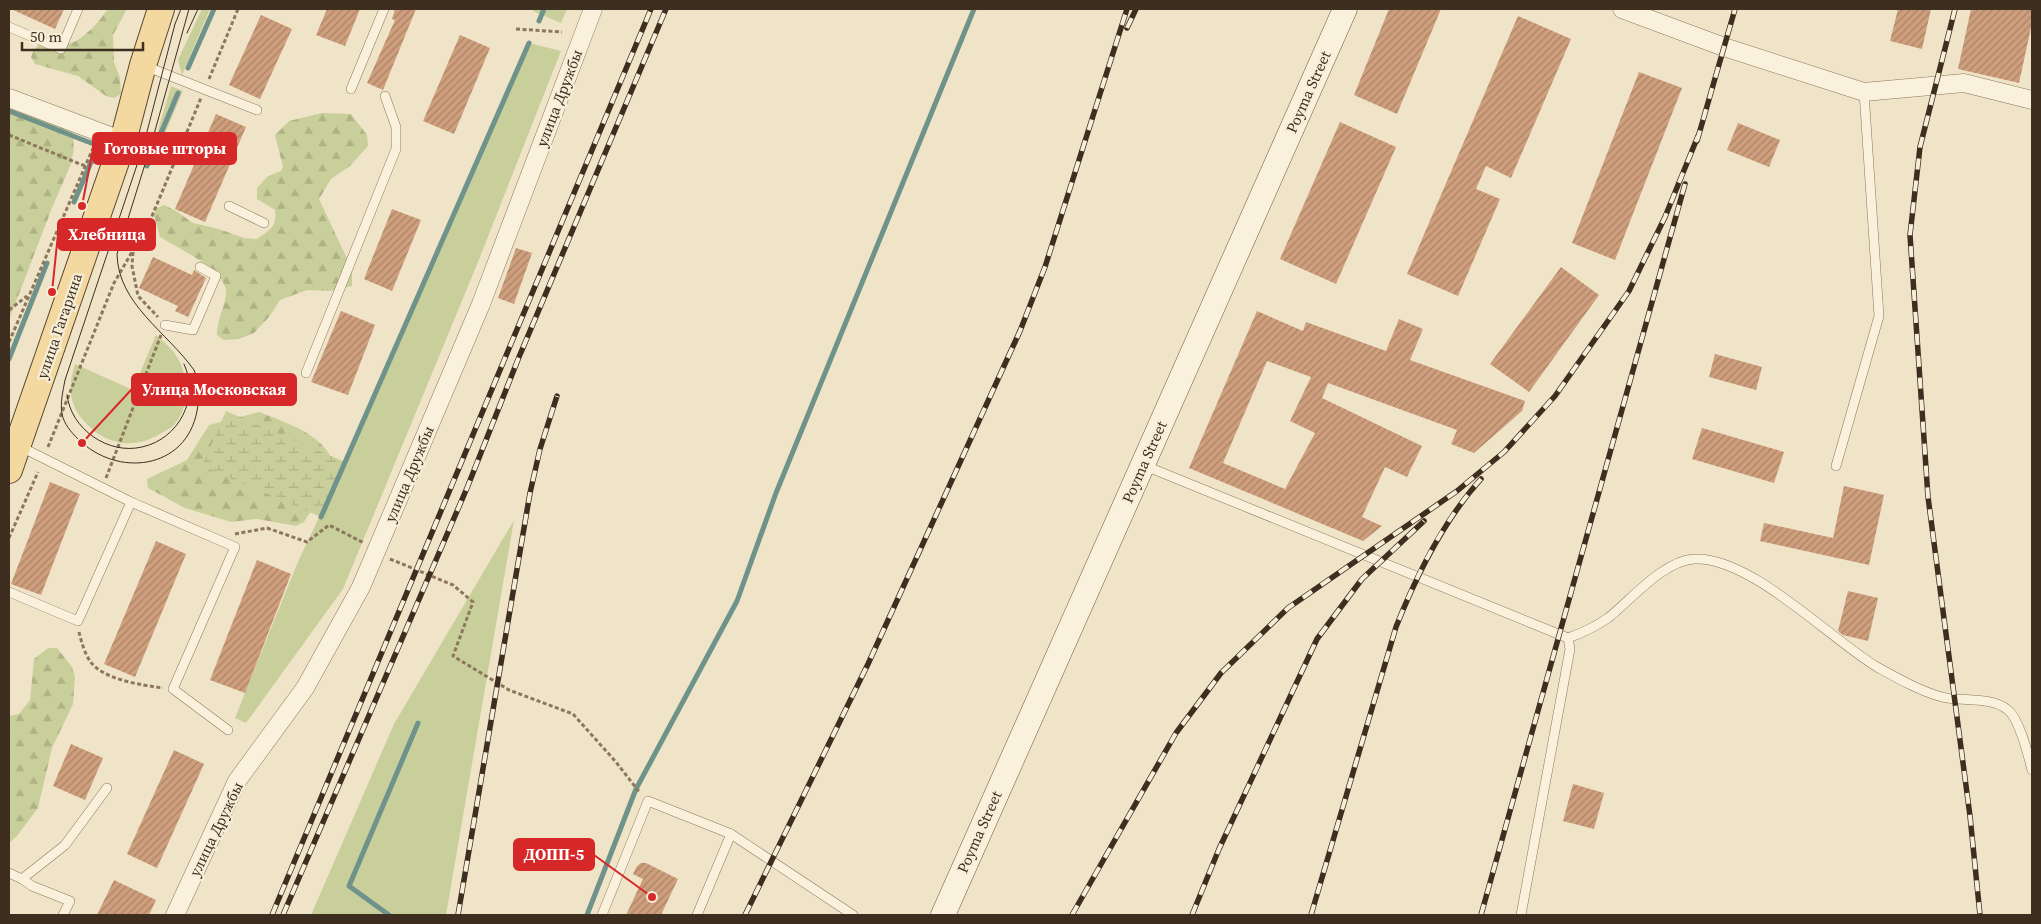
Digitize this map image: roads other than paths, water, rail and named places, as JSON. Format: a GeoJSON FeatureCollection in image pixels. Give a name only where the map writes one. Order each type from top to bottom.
{"type":"FeatureCollection","features":[{"type":"Feature","properties":{"kind":"main road","name":"улица Гагарина"},"geometry":{"type":"LineString","coordinates":[[20,470],[18,445],[123,141],[143,65],[161,9]]}},
{"type":"Feature","properties":{"kind":"main road","name":"Poyma Street"},"geometry":{"type":"LineString","coordinates":[[943,915],[1345,9]]}},
{"type":"Feature","properties":{"kind":"street","name":"улица Дружбы"},"geometry":{"type":"LineString","coordinates":[[175,915],[237,781],[306,688],[362,588],[481,304],[593,9]]}},
{"type":"Feature","properties":{"kind":"street"},"geometry":{"type":"LineString","coordinates":[[1622,9],[1724,47],[1864,92],[1964,83],[2032,100]]}},
{"type":"Feature","properties":{"kind":"street"},"geometry":{"type":"LineString","coordinates":[[9,98],[123,141]]}},
{"type":"Feature","properties":{"kind":"lane"},"geometry":{"type":"LineString","coordinates":[[9,27],[61,49],[78,9]]}},
{"type":"Feature","properties":{"kind":"lane"},"geometry":{"type":"LineString","coordinates":[[351,89],[384,9]]}},
{"type":"Feature","properties":{"kind":"lane"},"geometry":{"type":"LineString","coordinates":[[143,65],[257,110]]}},
{"type":"Feature","properties":{"kind":"lane"},"geometry":{"type":"LineString","coordinates":[[1836,466],[1879,316],[1864,92]]}},
{"type":"Feature","properties":{"kind":"lane"},"geometry":{"type":"LineString","coordinates":[[306,373],[396,149],[396,127],[385,96]]}},
{"type":"Feature","properties":{"kind":"lane"},"geometry":{"type":"LineString","coordinates":[[229,206],[264,223]]}},
{"type":"Feature","properties":{"kind":"lane"},"geometry":{"type":"LineString","coordinates":[[165,325],[193,330],[216,276],[200,267]]}},
{"type":"Feature","properties":{"kind":"lane"},"geometry":{"type":"LineString","coordinates":[[18,445],[131,502],[235,547],[173,689],[228,730]]}},
{"type":"Feature","properties":{"kind":"lane"},"geometry":{"type":"LineString","coordinates":[[1142,465],[1568,638],[1591,630],[1607,619],[1659,573],[1675,563],[1694,559],[1725,564],[1752,576],[1876,666],[1909,683],[1943,697],[1992,703],[2009,711],[2020,730],[2032,770]]}},
{"type":"Feature","properties":{"kind":"lane"},"geometry":{"type":"LineString","coordinates":[[9,592],[78,621],[131,502]]}},
{"type":"Feature","properties":{"kind":"lane"},"geometry":{"type":"LineString","coordinates":[[1521,915],[1570,649],[1568,638]]}},
{"type":"Feature","properties":{"kind":"lane"},"geometry":{"type":"LineString","coordinates":[[22,879],[65,845],[107,788]]}},
{"type":"Feature","properties":{"kind":"lane"},"geometry":{"type":"LineString","coordinates":[[602,915],[648,800],[731,834],[853,915]]}},
{"type":"Feature","properties":{"kind":"lane"},"geometry":{"type":"LineString","coordinates":[[697,915],[731,834]]}},
{"type":"Feature","properties":{"kind":"lane"},"geometry":{"type":"LineString","coordinates":[[9,873],[32,886],[70,901],[63,915]]}},
{"type":"Feature","properties":{"kind":"waterway"},"geometry":{"type":"LineString","coordinates":[[188,68],[214,9]]}},
{"type":"Feature","properties":{"kind":"waterway"},"geometry":{"type":"LineString","coordinates":[[539,21],[544,9]]}},
{"type":"Feature","properties":{"kind":"waterway"},"geometry":{"type":"LineString","coordinates":[[587,915],[636,789],[737,601],[776,493],[974,9]]}},
{"type":"Feature","properties":{"kind":"waterway"},"geometry":{"type":"LineString","coordinates":[[321,517],[529,43]]}},
{"type":"Feature","properties":{"kind":"waterway"},"geometry":{"type":"LineString","coordinates":[[147,166],[178,93]]}},
{"type":"Feature","properties":{"kind":"waterway"},"geometry":{"type":"LineString","coordinates":[[9,111],[109,150]]}},
{"type":"Feature","properties":{"kind":"waterway"},"geometry":{"type":"LineString","coordinates":[[74,202],[98,146]]}},
{"type":"Feature","properties":{"kind":"waterway"},"geometry":{"type":"LineString","coordinates":[[9,359],[47,263]]}},
{"type":"Feature","properties":{"kind":"waterway"},"geometry":{"type":"LineString","coordinates":[[389,915],[349,886],[418,723]]}},
{"type":"Feature","properties":{"kind":"tram line"},"geometry":{"type":"LineString","coordinates":[[181,9],[175,24],[143,147],[65,380],[62,397],[61,410],[63,418],[68,428],[78,439],[94,451],[112,459],[130,463],[148,462],[165,456],[179,446],[190,431],[198,406],[198,385],[194,370],[135,303],[119,272],[117,254],[151,145],[189,9]]}},
{"type":"Feature","properties":{"kind":"tram line"},"geometry":{"type":"LineString","coordinates":[[187,33],[198,9]]}},
{"type":"Feature","properties":{"kind":"tram line"},"geometry":{"type":"LineString","coordinates":[[67,395],[76,419],[93,437],[116,447],[142,447],[155,443],[166,435],[176,426],[183,415],[189,390],[184,364]]}},
{"type":"Feature","properties":{"kind":"railway"},"geometry":{"type":"LineString","coordinates":[[272,915],[651,9]]}},
{"type":"Feature","properties":{"kind":"railway"},"geometry":{"type":"LineString","coordinates":[[283,915],[467,488],[519,357],[666,9]]}},
{"type":"Feature","properties":{"kind":"railway"},"geometry":{"type":"LineString","coordinates":[[745,915],[868,664],[1020,331],[1045,267],[1127,9]]}},
{"type":"Feature","properties":{"kind":"railway"},"geometry":{"type":"LineString","coordinates":[[1127,28],[1136,9]]}},
{"type":"Feature","properties":{"kind":"railway"},"geometry":{"type":"LineString","coordinates":[[1697,141],[1735,9]]}},
{"type":"Feature","properties":{"kind":"railway"},"geometry":{"type":"LineString","coordinates":[[1955,9],[1920,147],[1910,235],[1928,497],[1970,816],[1980,915]]}},
{"type":"Feature","properties":{"kind":"railway"},"geometry":{"type":"LineString","coordinates":[[1072,915],[1176,733],[1221,673],[1288,608],[1457,491],[1504,452],[1555,396],[1629,291],[1665,217],[1698,136]]}},
{"type":"Feature","properties":{"kind":"railway"},"geometry":{"type":"LineString","coordinates":[[1481,915],[1685,184]]}},
{"type":"Feature","properties":{"kind":"railway"},"geometry":{"type":"LineString","coordinates":[[458,915],[530,493],[540,449],[557,396]]}},
{"type":"Feature","properties":{"kind":"railway"},"geometry":{"type":"LineString","coordinates":[[1311,915],[1396,627],[1432,549],[1455,512],[1481,479]]}},
{"type":"Feature","properties":{"kind":"railway"},"geometry":{"type":"LineString","coordinates":[[1192,915],[1219,849],[1317,639],[1362,579],[1424,521]]}},
{"type":"Feature","properties":{"kind":"place","name":"Готовые шторы"},"geometry":{"type":"Point","coordinates":[82,206]}},
{"type":"Feature","properties":{"kind":"place","name":"Хлебница"},"geometry":{"type":"Point","coordinates":[52,292]}},
{"type":"Feature","properties":{"kind":"place","name":"Улица Московская"},"geometry":{"type":"Point","coordinates":[82,443]}},
{"type":"Feature","properties":{"kind":"place","name":"ДОПП-5"},"geometry":{"type":"Point","coordinates":[652,897]}}]}
